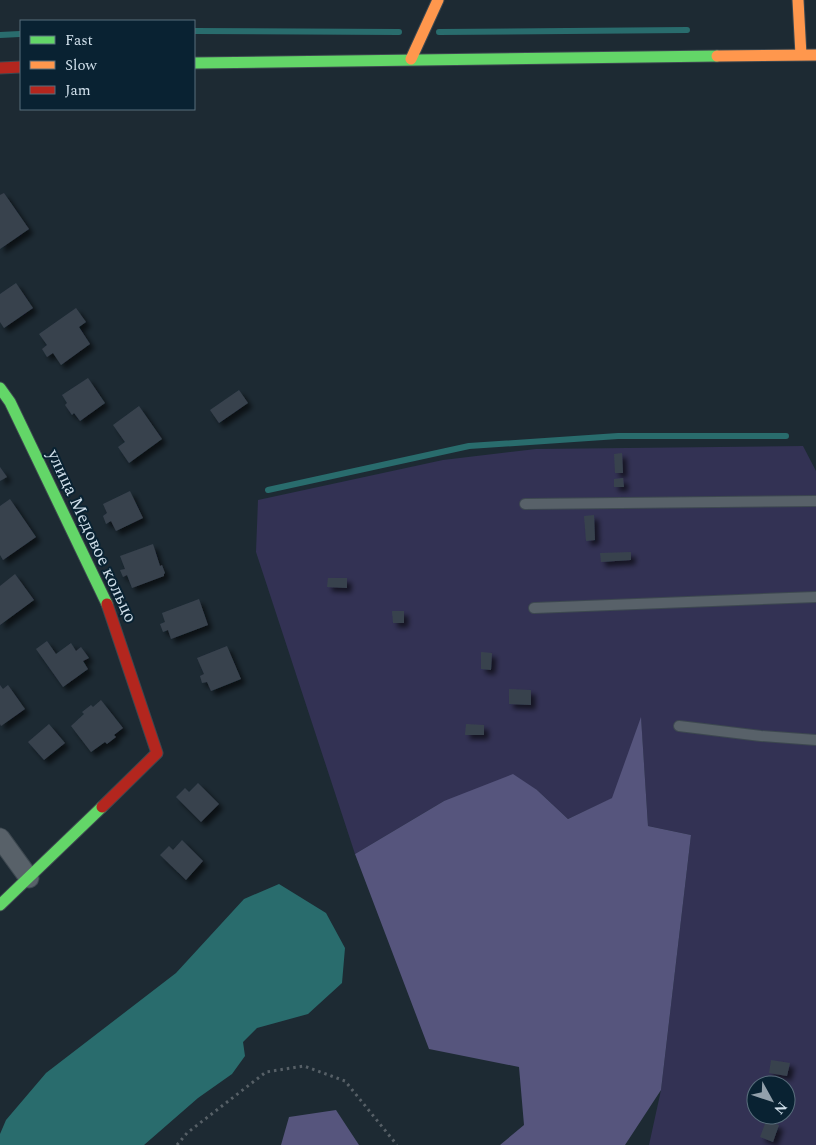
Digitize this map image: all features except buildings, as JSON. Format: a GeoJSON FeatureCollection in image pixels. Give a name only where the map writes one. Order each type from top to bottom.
{"type":"FeatureCollection","features":[{"type":"Feature","properties":{"kind":"street"},"geometry":{"type":"LineString","coordinates":[[412,59],[438,0]]}},
{"type":"Feature","properties":{"kind":"street"},"geometry":{"type":"LineString","coordinates":[[798,0],[801,55]]}},
{"type":"Feature","properties":{"kind":"street"},"geometry":{"type":"LineString","coordinates":[[195,64],[412,59],[816,55]]}},
{"type":"Feature","properties":{"kind":"street"},"geometry":{"type":"LineString","coordinates":[[0,68],[20,67]]}},
{"type":"Feature","properties":{"kind":"street","name":"улица Медовое кольцо"},"geometry":{"type":"LineString","coordinates":[[0,388],[10,402],[111,613],[157,753],[0,905]]}},
{"type":"Feature","properties":{"kind":"street"},"geometry":{"type":"LineString","coordinates":[[0,838],[28,878]]}},
{"type":"Feature","properties":{"kind":"lane"},"geometry":{"type":"LineString","coordinates":[[525,504],[816,501]]}},
{"type":"Feature","properties":{"kind":"lane"},"geometry":{"type":"LineString","coordinates":[[534,608],[816,597]]}},
{"type":"Feature","properties":{"kind":"lane"},"geometry":{"type":"LineString","coordinates":[[679,726],[761,736],[816,740]]}},
{"type":"Feature","properties":{"kind":"path"},"geometry":{"type":"LineString","coordinates":[[177,1145],[187,1133],[266,1072],[304,1066],[345,1081],[397,1145]]}},
{"type":"Feature","properties":{"kind":"shaded area"},"geometry":{"type":"Polygon","coordinates":[[[803,446],[816,471],[816,1145],[649,1145],[661,1090],[691,835],[648,826],[641,719],[613,798],[568,819],[537,790],[444,801],[355,854],[256,552],[258,500],[443,460],[536,449],[803,446]]]}},
{"type":"Feature","properties":{"kind":"shaded area"},"geometry":{"type":"Polygon","coordinates":[[[641,717],[648,826],[691,835],[661,1090],[625,1145],[500,1145],[524,1125],[519,1067],[429,1049],[355,854],[444,801],[513,774],[537,790],[568,819],[612,798],[641,717]]]}},
{"type":"Feature","properties":{"kind":"shaded area"},"geometry":{"type":"Polygon","coordinates":[[[279,884],[326,913],[345,948],[342,983],[308,1014],[257,1028],[243,1042],[245,1056],[232,1074],[198,1098],[144,1145],[0,1145],[0,1134],[6,1120],[46,1073],[176,973],[244,899],[279,884]]]}},
{"type":"Feature","properties":{"kind":"shaded area"},"geometry":{"type":"Polygon","coordinates":[[[336,1110],[359,1145],[281,1145],[289,1117],[336,1110]]]}},
{"type":"Feature","properties":{"kind":"waterway"},"geometry":{"type":"LineString","coordinates":[[439,32],[687,30]]}},
{"type":"Feature","properties":{"kind":"waterway"},"geometry":{"type":"LineString","coordinates":[[195,31],[399,32]]}},
{"type":"Feature","properties":{"kind":"waterway"},"geometry":{"type":"LineString","coordinates":[[0,35],[20,34]]}},
{"type":"Feature","properties":{"kind":"waterway"},"geometry":{"type":"LineString","coordinates":[[268,490],[469,446],[618,436],[786,436]]}},
{"type":"Feature","properties":{"kind":"traffic: fast"},"geometry":{"type":"LineString","coordinates":[[195,63],[717,56]]}},
{"type":"Feature","properties":{"kind":"traffic: fast"},"geometry":{"type":"LineString","coordinates":[[0,388],[10,402],[107,604]]}},
{"type":"Feature","properties":{"kind":"traffic: fast"},"geometry":{"type":"LineString","coordinates":[[0,905],[102,807]]}},
{"type":"Feature","properties":{"kind":"traffic: slow"},"geometry":{"type":"LineString","coordinates":[[411,59],[438,0]]}},
{"type":"Feature","properties":{"kind":"traffic: slow"},"geometry":{"type":"LineString","coordinates":[[798,0],[801,55]]}},
{"type":"Feature","properties":{"kind":"traffic: slow"},"geometry":{"type":"LineString","coordinates":[[717,56],[816,55]]}},
{"type":"Feature","properties":{"kind":"traffic: jam"},"geometry":{"type":"LineString","coordinates":[[0,68],[20,67]]}},
{"type":"Feature","properties":{"kind":"traffic: jam"},"geometry":{"type":"LineString","coordinates":[[102,807],[157,753],[107,604]]}}]}
